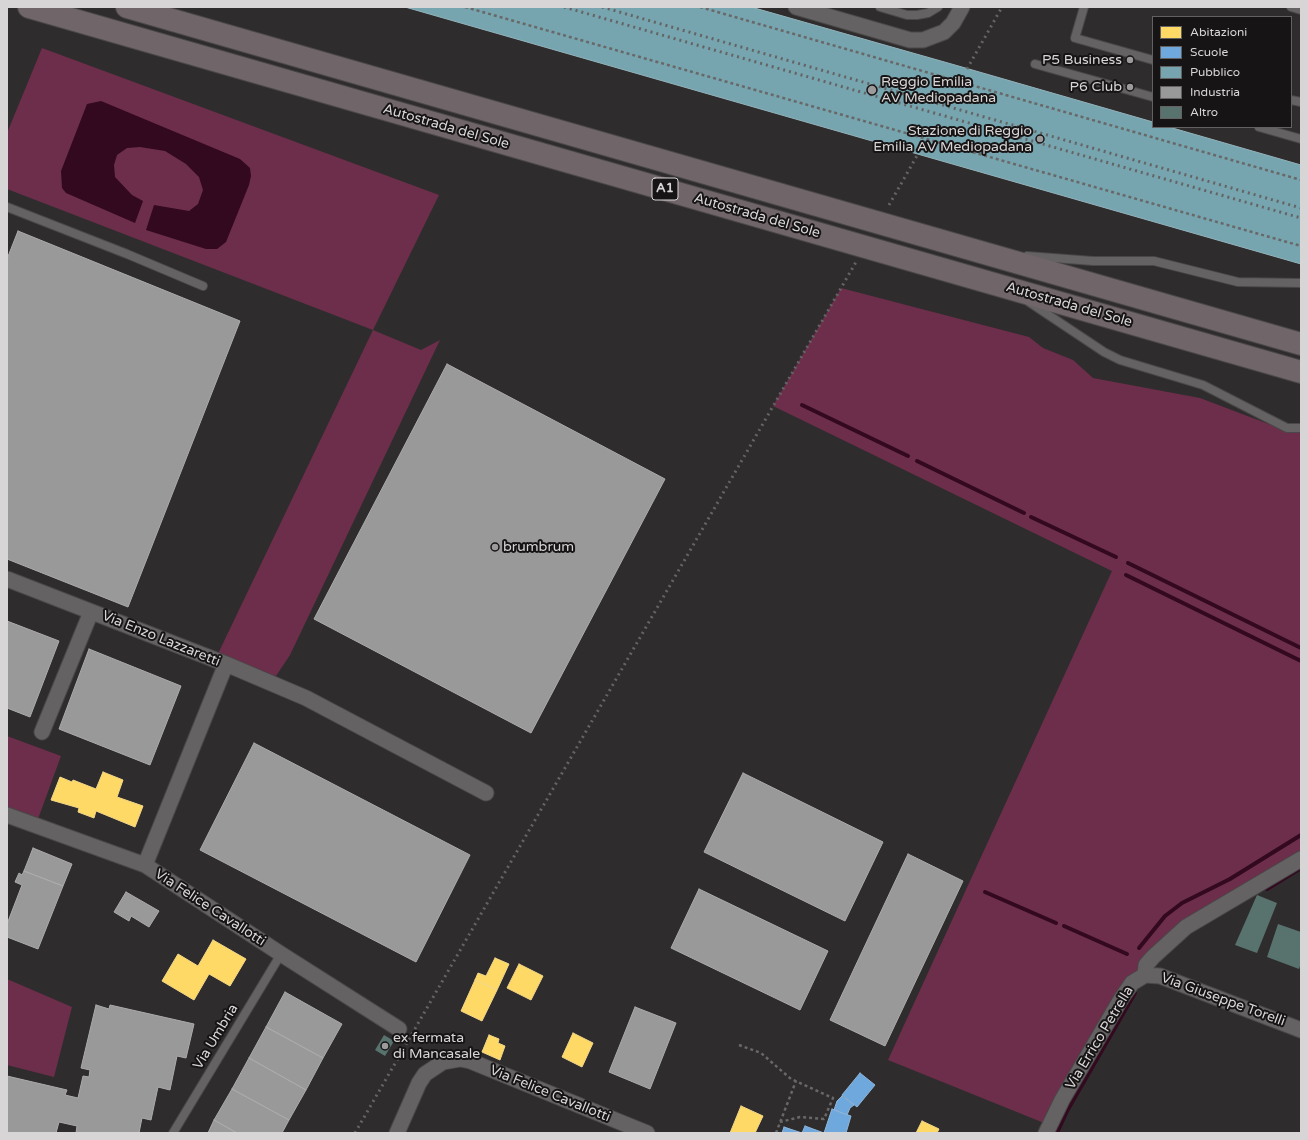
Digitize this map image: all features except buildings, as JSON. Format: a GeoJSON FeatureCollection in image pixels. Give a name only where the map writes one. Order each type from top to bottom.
{"type":"FeatureCollection","features":[{"type":"Feature","properties":{"kind":"highway","name":"Autostrada del Sole"},"geometry":{"type":"LineString","coordinates":[[29,7],[1301,372]]}},
{"type":"Feature","properties":{"kind":"highway","name":"Autostrada del Sole"},"geometry":{"type":"LineString","coordinates":[[127,7],[1301,344]]}},
{"type":"Feature","properties":{"kind":"street"},"geometry":{"type":"LineString","coordinates":[[796,7],[910,40],[923,40],[944,32],[953,23],[962,7]]}},
{"type":"Feature","properties":{"kind":"street","name":"Via Enzo Lazzaretti"},"geometry":{"type":"LineString","coordinates":[[7,579],[226,664],[145,865]]}},
{"type":"Feature","properties":{"kind":"street"},"geometry":{"type":"LineString","coordinates":[[42,732],[91,612]]}},
{"type":"Feature","properties":{"kind":"street"},"geometry":{"type":"LineString","coordinates":[[226,664],[306,698],[486,793]]}},
{"type":"Feature","properties":{"kind":"street","name":"Via Felice Cavallotti"},"geometry":{"type":"LineString","coordinates":[[7,815],[145,865],[399,1029]]}},
{"type":"Feature","properties":{"kind":"street","name":"Via Errico Petrella"},"geometry":{"type":"LineString","coordinates":[[1046,1133],[1062,1100],[1122,999],[1132,983],[1145,974],[1146,966],[1153,957],[1186,927],[1301,859]]}},
{"type":"Feature","properties":{"kind":"street","name":"Via Giuseppe Torelli"},"geometry":{"type":"LineString","coordinates":[[1145,974],[1160,976],[1301,1030]]}},
{"type":"Feature","properties":{"kind":"street","name":"Via Felice Cavallotti"},"geometry":{"type":"LineString","coordinates":[[397,1133],[419,1083],[426,1074],[443,1062],[460,1059],[470,1061],[647,1133]]}},
{"type":"Feature","properties":{"kind":"lane"},"geometry":{"type":"LineString","coordinates":[[880,7],[907,15],[917,16],[928,13],[938,7]]}},
{"type":"Feature","properties":{"kind":"lane"},"geometry":{"type":"LineString","coordinates":[[1084,7],[1075,38],[1152,60]]}},
{"type":"Feature","properties":{"kind":"lane"},"geometry":{"type":"LineString","coordinates":[[1292,7],[1301,10]]}},
{"type":"Feature","properties":{"kind":"lane"},"geometry":{"type":"LineString","coordinates":[[1035,64],[1152,97]]}},
{"type":"Feature","properties":{"kind":"lane"},"geometry":{"type":"LineString","coordinates":[[1262,128],[1301,139]]}},
{"type":"Feature","properties":{"kind":"lane"},"geometry":{"type":"LineString","coordinates":[[7,207],[127,254],[203,286]]}},
{"type":"Feature","properties":{"kind":"lane"},"geometry":{"type":"LineString","coordinates":[[982,253],[1093,261],[1154,261],[1238,282],[1301,283]]}},
{"type":"Feature","properties":{"kind":"lane"},"geometry":{"type":"LineString","coordinates":[[1006,287],[1104,352],[1120,360],[1202,385],[1287,428],[1301,428]]}},
{"type":"Feature","properties":{"kind":"lane","name":"Via Umbria"},"geometry":{"type":"LineString","coordinates":[[173,1133],[281,954]]}},
{"type":"Feature","properties":{"kind":"path"},"geometry":{"type":"LineString","coordinates":[[465,7],[1301,246]]}},
{"type":"Feature","properties":{"kind":"path"},"geometry":{"type":"LineString","coordinates":[[700,7],[849,48],[1301,180]]}},
{"type":"Feature","properties":{"kind":"path"},"geometry":{"type":"LineString","coordinates":[[739,1045],[761,1053],[791,1079],[833,1098],[824,1119],[800,1117],[780,1122]]}},
{"type":"Feature","properties":{"kind":"path"},"geometry":{"type":"LineString","coordinates":[[776,1133],[796,1081]]}},
{"type":"Feature","properties":{"kind":"shaded area"},"geometry":{"type":"Polygon","coordinates":[[[42,48],[439,195],[373,330],[7,189],[7,133],[42,48]]]}},
{"type":"Feature","properties":{"kind":"shaded area"},"geometry":{"type":"Polygon","coordinates":[[[101,101],[240,159],[250,168],[251,176],[249,185],[226,242],[217,249],[206,249],[146,230],[154,205],[189,211],[198,204],[203,190],[199,177],[186,164],[165,151],[140,147],[127,148],[117,155],[114,165],[115,177],[132,195],[143,201],[135,223],[66,193],[62,188],[61,171],[87,104],[101,101]]]}},
{"type":"Feature","properties":{"kind":"shaded area"},"geometry":{"type":"Polygon","coordinates":[[[841,288],[1029,337],[1043,348],[1073,360],[1093,378],[1200,398],[1287,431],[1301,430],[1301,859],[1160,950],[1049,1125],[888,1060],[1112,571],[773,406],[841,288]]]}},
{"type":"Feature","properties":{"kind":"shaded area"},"geometry":{"type":"Polygon","coordinates":[[[373,330],[421,350],[440,340],[290,655],[276,676],[215,660],[373,330]]]}},
{"type":"Feature","properties":{"kind":"shaded area"},"geometry":{"type":"Polygon","coordinates":[[[7,736],[61,756],[38,819],[7,808],[7,736]]]}},
{"type":"Feature","properties":{"kind":"shaded area"},"geometry":{"type":"Polygon","coordinates":[[[7,979],[72,1007],[54,1077],[7,1065],[7,979]]]}},
{"type":"Feature","properties":{"kind":"waterway"},"geometry":{"type":"LineString","coordinates":[[802,405],[908,456]]}},
{"type":"Feature","properties":{"kind":"waterway"},"geometry":{"type":"LineString","coordinates":[[917,461],[1024,513]]}},
{"type":"Feature","properties":{"kind":"waterway"},"geometry":{"type":"LineString","coordinates":[[1031,517],[1116,557]]}},
{"type":"Feature","properties":{"kind":"waterway"},"geometry":{"type":"LineString","coordinates":[[1128,563],[1301,648]]}},
{"type":"Feature","properties":{"kind":"waterway"},"geometry":{"type":"LineString","coordinates":[[1126,575],[1301,661]]}},
{"type":"Feature","properties":{"kind":"waterway"},"geometry":{"type":"LineString","coordinates":[[1139,948],[1165,916],[1182,903],[1230,879],[1301,835]]}},
{"type":"Feature","properties":{"kind":"waterway"},"geometry":{"type":"LineString","coordinates":[[1267,889],[1301,868]]}},
{"type":"Feature","properties":{"kind":"waterway"},"geometry":{"type":"LineString","coordinates":[[985,892],[1056,923]]}},
{"type":"Feature","properties":{"kind":"waterway"},"geometry":{"type":"LineString","coordinates":[[1064,926],[1127,954]]}},
{"type":"Feature","properties":{"kind":"waterway"},"geometry":{"type":"LineString","coordinates":[[1057,1133],[1067,1111],[1135,993]]}},
{"type":"Feature","properties":{"kind":"railway"},"geometry":{"type":"LineString","coordinates":[[564,7],[1301,218]]}},
{"type":"Feature","properties":{"kind":"railway"},"geometry":{"type":"LineString","coordinates":[[602,7],[1301,208]]}},
{"type":"Feature","properties":{"kind":"railway"},"geometry":{"type":"LineString","coordinates":[[967,69],[1002,7]]}},
{"type":"Feature","properties":{"kind":"railway"},"geometry":{"type":"LineString","coordinates":[[889,205],[918,154]]}},
{"type":"Feature","properties":{"kind":"railway"},"geometry":{"type":"LineString","coordinates":[[355,1133],[856,262]]}},
{"type":"Feature","properties":{"kind":"place","name":"P5 Business"},"geometry":{"type":"Point","coordinates":[1130,60]}},
{"type":"Feature","properties":{"kind":"place","name":"P6 Club"},"geometry":{"type":"Point","coordinates":[1130,87]}},
{"type":"Feature","properties":{"kind":"place","name":"Reggio Emilia AV Mediopadana"},"geometry":{"type":"Point","coordinates":[872,90]}},
{"type":"Feature","properties":{"kind":"place","name":"Stazione di Reggio Emilia AV Mediopadana"},"geometry":{"type":"Point","coordinates":[1040,139]}},
{"type":"Feature","properties":{"kind":"place","name":"brumbrum"},"geometry":{"type":"Point","coordinates":[495,547]}},
{"type":"Feature","properties":{"kind":"place","name":"ex fermata di Mancasale"},"geometry":{"type":"Point","coordinates":[385,1046]}}]}
